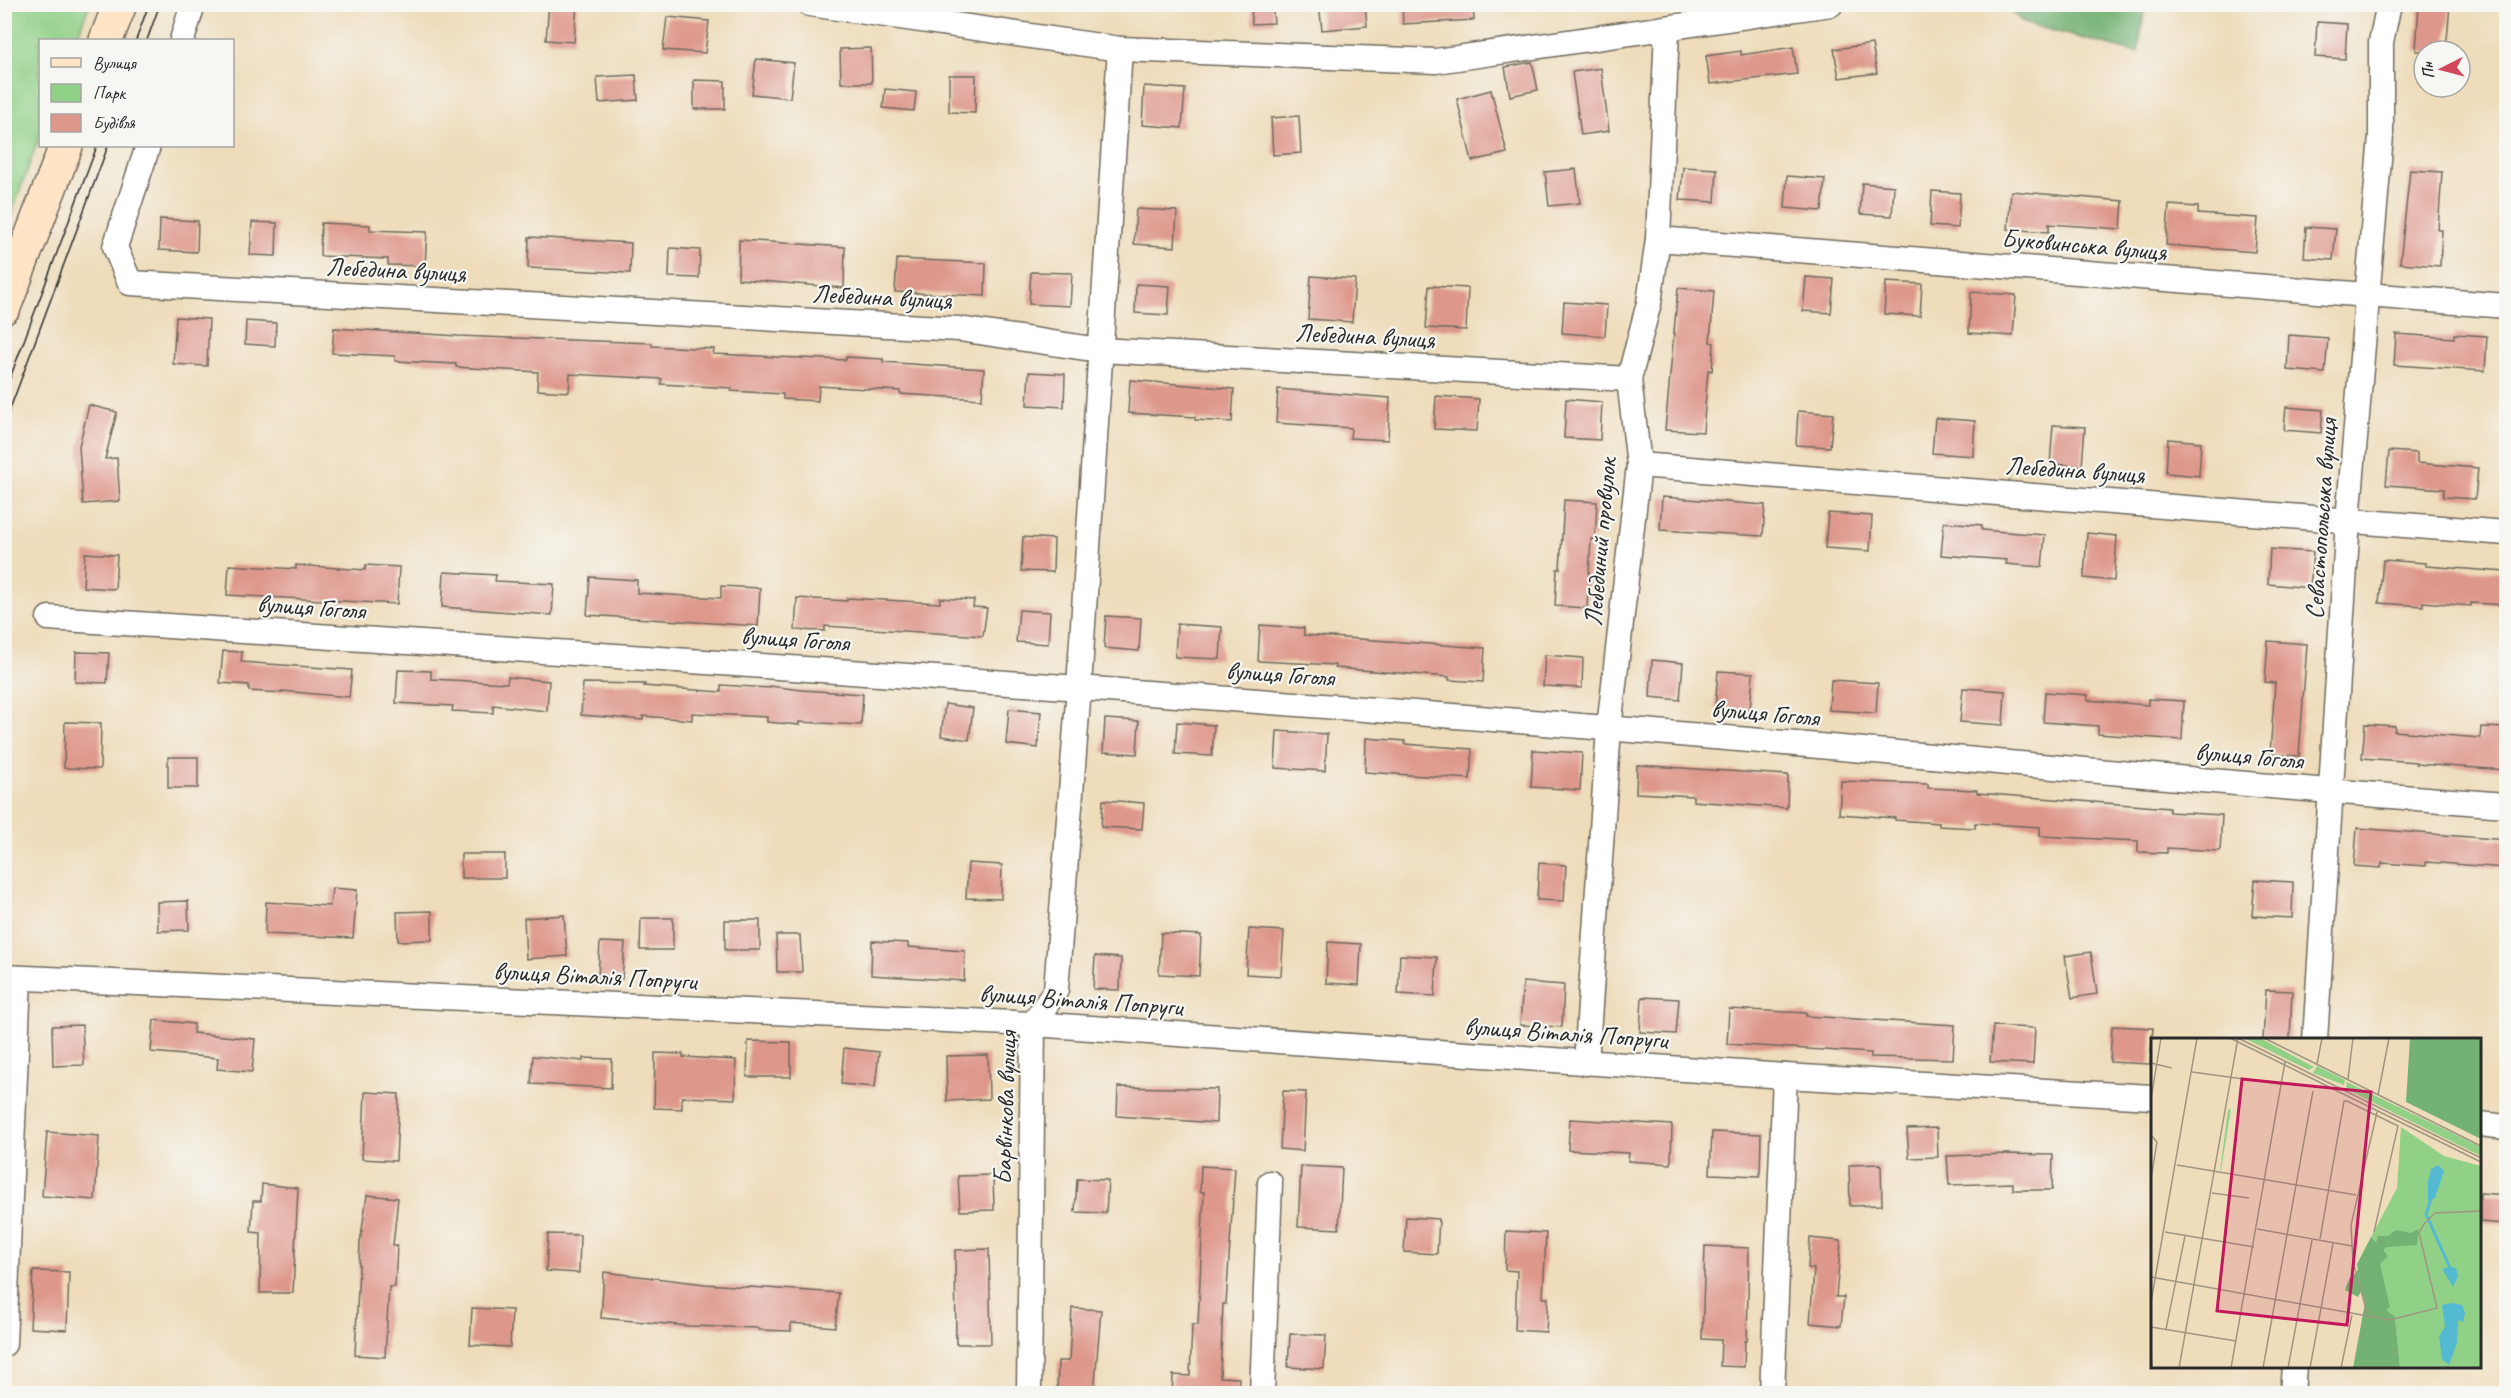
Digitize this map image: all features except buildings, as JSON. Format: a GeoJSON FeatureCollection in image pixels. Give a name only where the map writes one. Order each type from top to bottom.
{"type":"FeatureCollection","features":[{"type":"Feature","properties":{"kind":"main road"},"geometry":{"type":"LineString","coordinates":[[106,39],[120,4]]}},
{"type":"Feature","properties":{"kind":"main road"},"geometry":{"type":"LineString","coordinates":[[5,304],[66,147]]}},
{"type":"Feature","properties":{"kind":"street"},"geometry":{"type":"LineString","coordinates":[[182,39],[194,4]]}},
{"type":"Feature","properties":{"kind":"street"},"geometry":{"type":"LineString","coordinates":[[810,4],[1120,49],[1436,61],[1831,4]]}},
{"type":"Feature","properties":{"kind":"street","name":"Севастопольська вулиця"},"geometry":{"type":"LineString","coordinates":[[2314,1038],[2348,520],[2381,136],[2381,42],[2389,4]]}},
{"type":"Feature","properties":{"kind":"street","name":"Лебединий провулок"},"geometry":{"type":"LineString","coordinates":[[1586,1063],[1609,728],[1639,465],[1629,379],[1649,303],[1658,239],[1667,28]]}},
{"type":"Feature","properties":{"kind":"street","name":"Барвінкова вулиця"},"geometry":{"type":"LineString","coordinates":[[1029,1394],[1033,1024],[1056,990],[1079,687],[1120,49]]}},
{"type":"Feature","properties":{"kind":"street","name":"Лебедина вулиця"},"geometry":{"type":"LineString","coordinates":[[148,147],[115,247],[130,283],[959,329],[1099,350],[1629,379]]}},
{"type":"Feature","properties":{"kind":"street","name":"Буковинська вулиця"},"geometry":{"type":"LineString","coordinates":[[1658,239],[2506,306]]}},
{"type":"Feature","properties":{"kind":"street","name":"Лебедина вулиця"},"geometry":{"type":"LineString","coordinates":[[1639,465],[2506,533]]}},
{"type":"Feature","properties":{"kind":"street","name":"вулиця Гоголя"},"geometry":{"type":"LineString","coordinates":[[49,618],[1079,687],[1609,728],[2331,792],[2506,805]]}},
{"type":"Feature","properties":{"kind":"street"},"geometry":{"type":"LineString","coordinates":[[4,1344],[12,978]]}},
{"type":"Feature","properties":{"kind":"street","name":"вулиця Віталія Попруги"},"geometry":{"type":"LineString","coordinates":[[12,978],[1033,1024],[1785,1076],[2151,1097]]}},
{"type":"Feature","properties":{"kind":"street"},"geometry":{"type":"LineString","coordinates":[[1772,1394],[1785,1076]]}},
{"type":"Feature","properties":{"kind":"street"},"geometry":{"type":"LineString","coordinates":[[2481,1124],[2506,1127]]}},
{"type":"Feature","properties":{"kind":"street"},"geometry":{"type":"LineString","coordinates":[[1262,1394],[1270,1183]]}},
{"type":"Feature","properties":{"kind":"street"},"geometry":{"type":"LineString","coordinates":[[2292,1394],[2294,1368]]}},
{"type":"Feature","properties":{"kind":"green space"},"geometry":{"type":"Polygon","coordinates":[[[5,4],[89,5],[76,39],[39,39],[39,138],[5,232],[5,4]]]}},
{"type":"Feature","properties":{"kind":"green space"},"geometry":{"type":"Polygon","coordinates":[[[2004,5],[2145,5],[2138,53],[2024,23],[2004,5]]]}},
{"type":"Feature","properties":{"kind":"tram line"},"geometry":{"type":"LineString","coordinates":[[136,39],[149,4]]}},
{"type":"Feature","properties":{"kind":"tram line"},"geometry":{"type":"LineString","coordinates":[[147,39],[160,4]]}},
{"type":"Feature","properties":{"kind":"tram line"},"geometry":{"type":"LineString","coordinates":[[4,394],[97,147]]}},
{"type":"Feature","properties":{"kind":"tram line"},"geometry":{"type":"LineString","coordinates":[[4,425],[108,147]]}}]}
